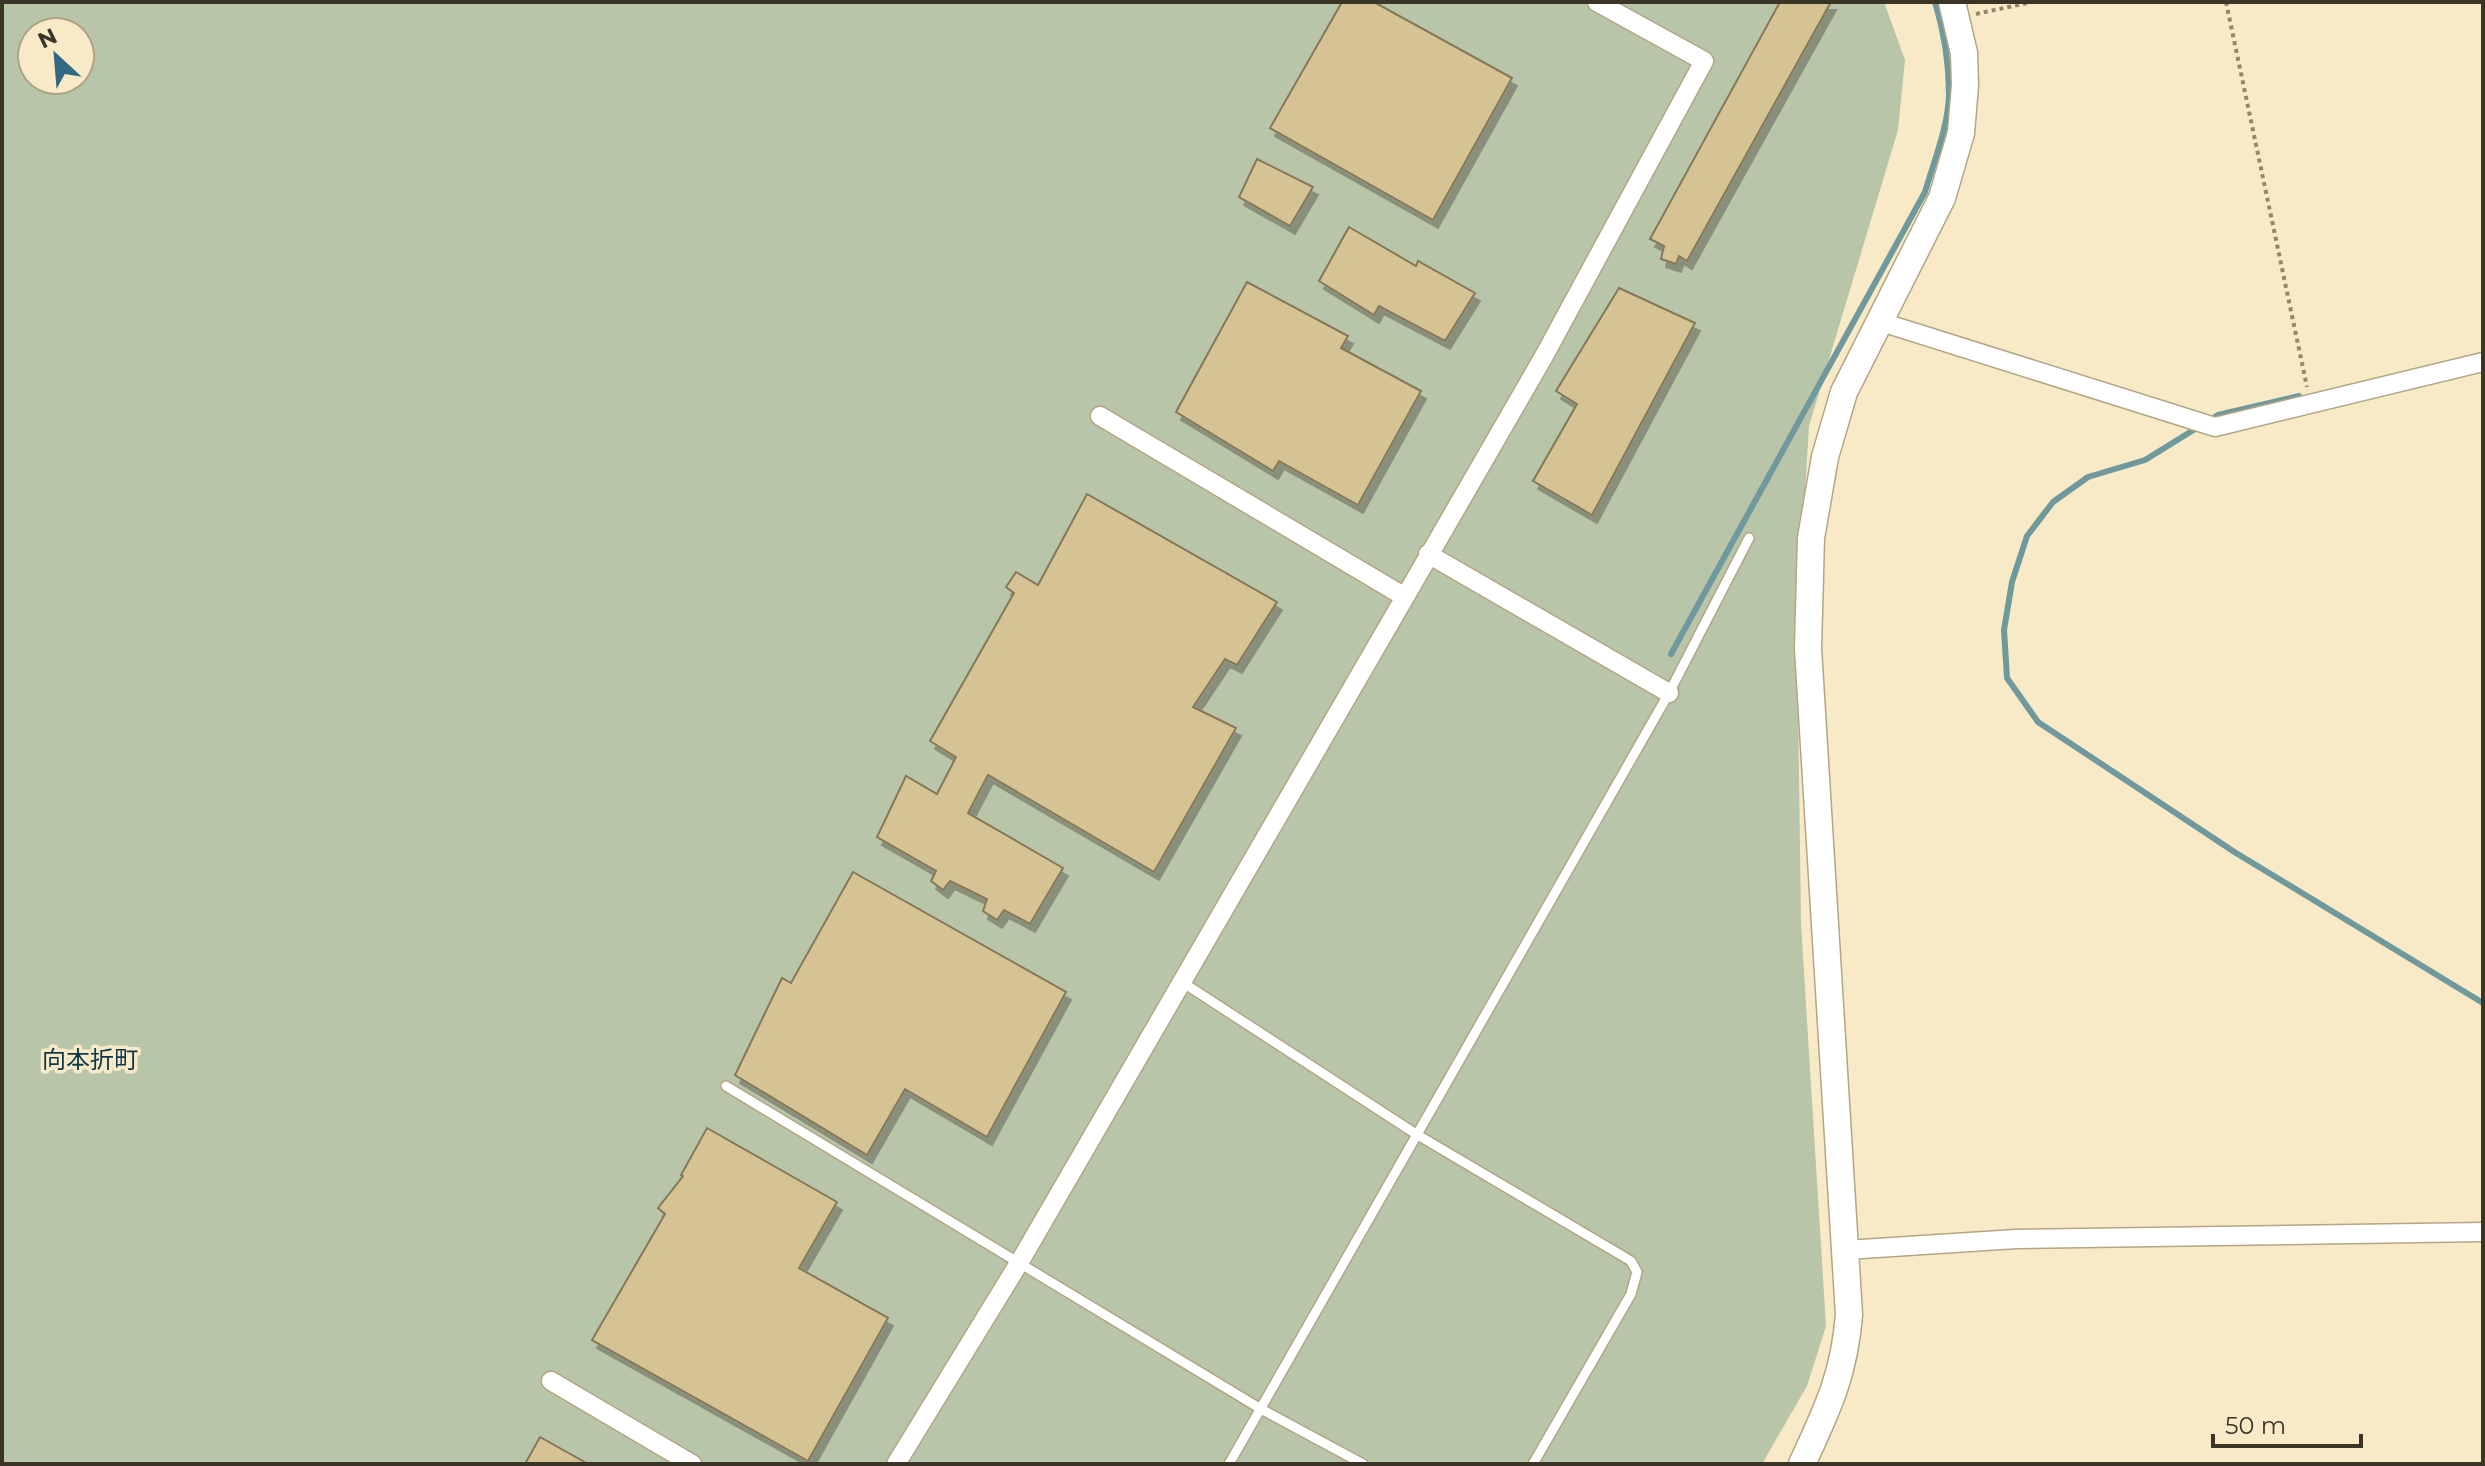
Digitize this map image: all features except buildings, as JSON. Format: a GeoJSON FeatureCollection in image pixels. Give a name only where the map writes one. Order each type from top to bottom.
{"type":"FeatureCollection","features":[{"type":"Feature","properties":{"kind":"street"},"geometry":{"type":"LineString","coordinates":[[896,1464],[1019,1263],[1544,356],[1704,61],[1597,2]]}},
{"type":"Feature","properties":{"kind":"street"},"geometry":{"type":"LineString","coordinates":[[1802,1464],[1833,1397],[1846,1354],[1849,1315],[1808,648],[1811,538],[1825,457],[1844,392],[1942,198],[1961,133],[1964,53],[1955,10]]}},
{"type":"Feature","properties":{"kind":"street"},"geometry":{"type":"LineString","coordinates":[[1878,321],[2215,427],[2483,362]]}},
{"type":"Feature","properties":{"kind":"street"},"geometry":{"type":"LineString","coordinates":[[1100,416],[1405,597]]}},
{"type":"Feature","properties":{"kind":"street"},"geometry":{"type":"LineString","coordinates":[[1428,554],[1669,693]]}},
{"type":"Feature","properties":{"kind":"street"},"geometry":{"type":"LineString","coordinates":[[1846,1250],[2016,1239],[2483,1232]]}},
{"type":"Feature","properties":{"kind":"street"},"geometry":{"type":"LineString","coordinates":[[551,1381],[692,1464]]}},
{"type":"Feature","properties":{"kind":"lane"},"geometry":{"type":"LineString","coordinates":[[1229,1464],[1669,693],[1749,538]]}},
{"type":"Feature","properties":{"kind":"lane"},"geometry":{"type":"LineString","coordinates":[[1182,982],[1416,1134],[1631,1261],[1637,1272],[1631,1294],[1533,1464]]}},
{"type":"Feature","properties":{"kind":"lane"},"geometry":{"type":"LineString","coordinates":[[726,1086],[1261,1409],[1363,1464]]}},
{"type":"Feature","properties":{"kind":"path"},"geometry":{"type":"LineString","coordinates":[[1955,10],[2032,2]]}},
{"type":"Feature","properties":{"kind":"path"},"geometry":{"type":"LineString","coordinates":[[2226,2],[2310,405]]}},
{"type":"Feature","properties":{"kind":"green space"},"geometry":{"type":"Polygon","coordinates":[[[2,2],[1884,2],[1905,60],[1898,130],[1809,426],[1797,627],[1801,924],[1826,1326],[1807,1386],[1762,1464],[2,1464],[2,2]]]}},
{"type":"Feature","properties":{"kind":"waterway"},"geometry":{"type":"LineString","coordinates":[[1671,654],[1925,192],[1943,132],[1949,95],[1945,48],[1935,2]]}},
{"type":"Feature","properties":{"kind":"waterway"},"geometry":{"type":"LineString","coordinates":[[2210,420],[2218,415],[2299,396]]}},
{"type":"Feature","properties":{"kind":"waterway"},"geometry":{"type":"LineString","coordinates":[[2200,426],[2145,460],[2088,477],[2053,502],[2027,536],[2012,582],[2004,630],[2007,678],[2038,722],[2236,853],[2483,1003]]}},
{"type":"Feature","properties":{"kind":"district","name":"向本折町"},"geometry":{"type":"Point","coordinates":[90,1059]}}]}
